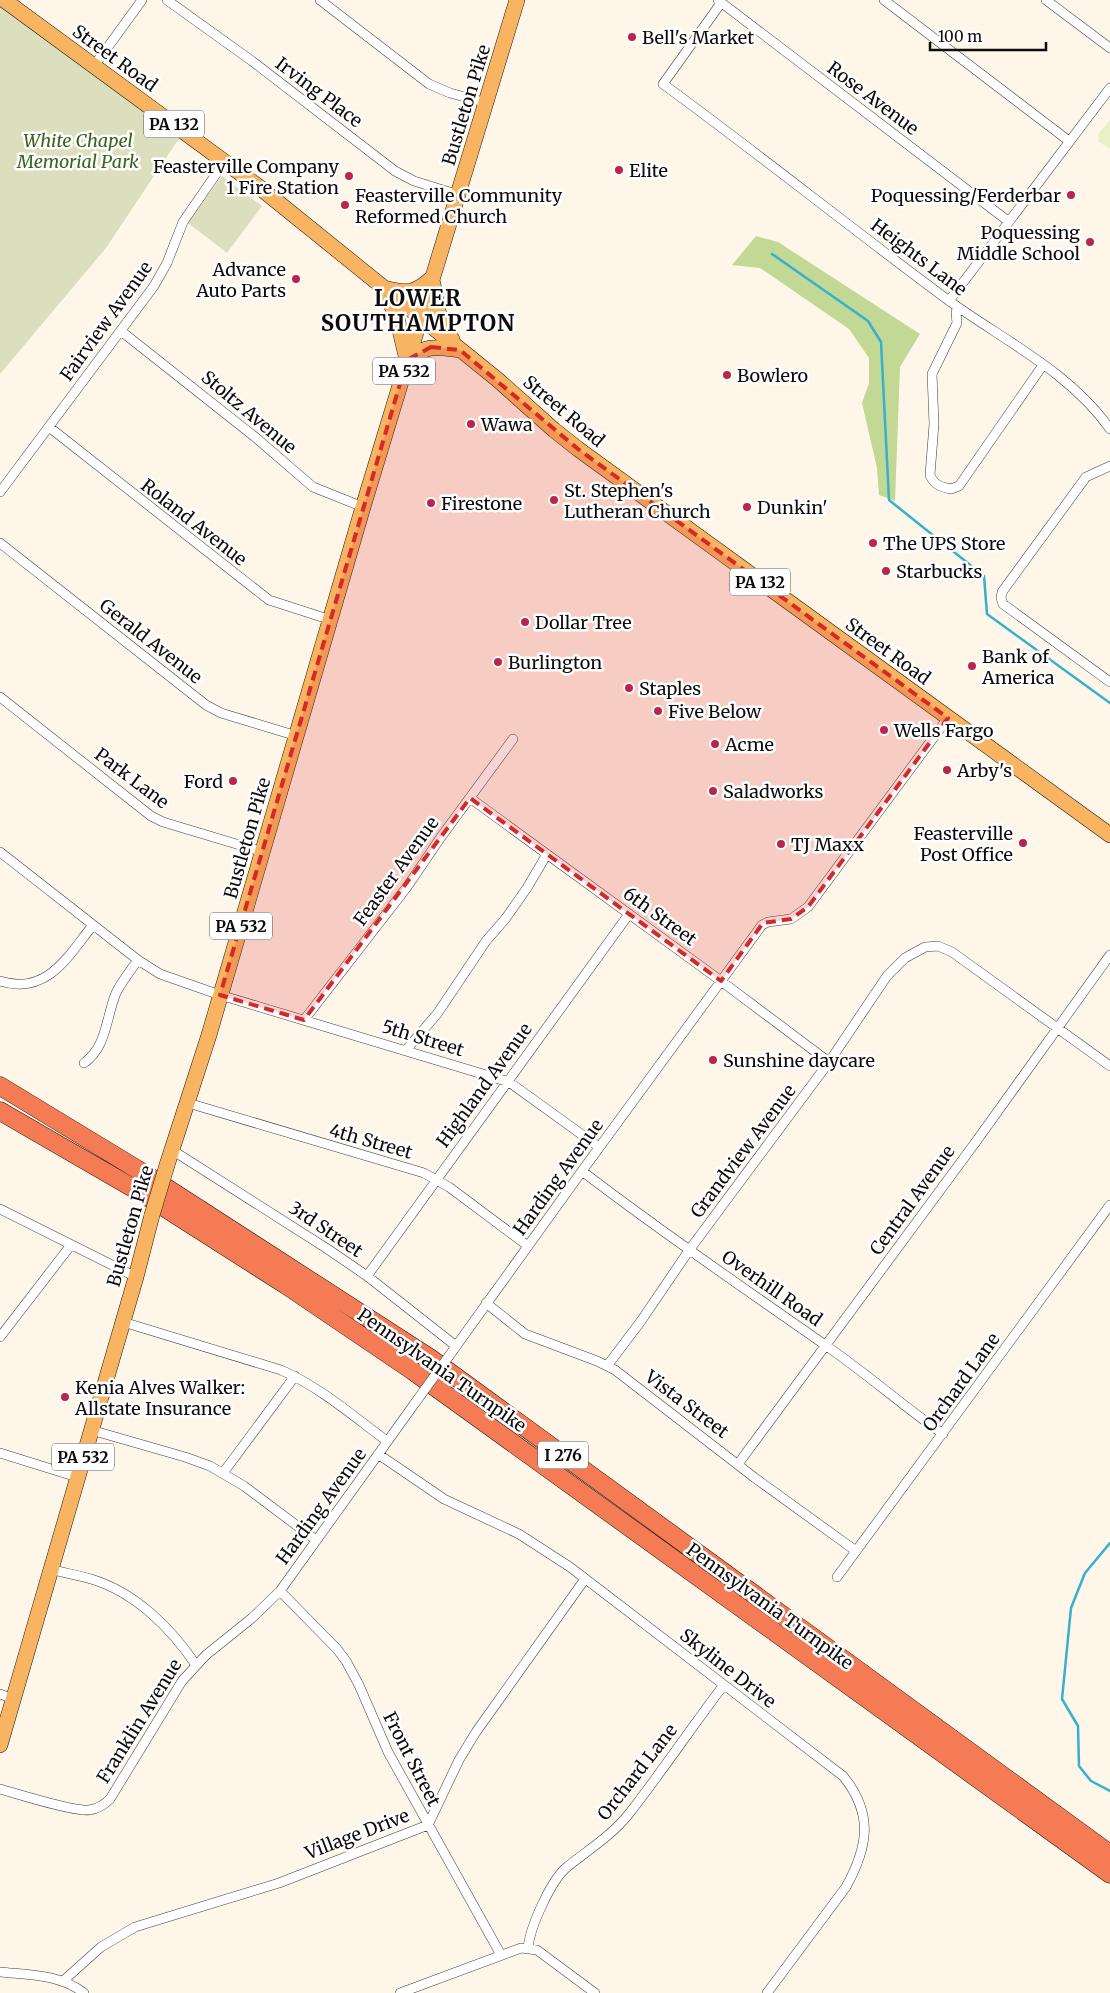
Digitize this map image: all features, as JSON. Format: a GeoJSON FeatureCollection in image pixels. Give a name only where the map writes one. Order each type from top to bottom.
{"type":"FeatureCollection","features":[{"type":"Feature","properties":{"kind":"highway","name":"Pennsylvania Turnpike"},"geometry":{"type":"LineString","coordinates":[[0,1086],[145,1174],[430,1358],[1109,1853]]}},
{"type":"Feature","properties":{"kind":"highway","name":"Pennsylvania Turnpike"},"geometry":{"type":"LineString","coordinates":[[0,1110],[140,1192],[286,1285],[414,1371],[1107,1872]]}},
{"type":"Feature","properties":{"kind":"main road","name":"Street Road"},"geometry":{"type":"LineString","coordinates":[[4,0],[225,161],[498,380],[578,449],[1110,835]]}},
{"type":"Feature","properties":{"kind":"main road","name":"Bustleton Pike"},"geometry":{"type":"LineString","coordinates":[[0,1745],[7,1696],[50,1570],[136,1277],[152,1215],[188,1103],[363,507],[487,104],[517,0]]}},
{"type":"Feature","properties":{"kind":"main road"},"geometry":{"type":"LineString","coordinates":[[383,288],[395,291],[415,290],[432,278],[440,318],[460,350]]}},
{"type":"Feature","properties":{"kind":"main road"},"geometry":{"type":"LineString","coordinates":[[383,288],[397,318],[407,360],[419,351],[431,347],[460,350]]}},
{"type":"Feature","properties":{"kind":"street"},"geometry":{"type":"LineString","coordinates":[[94,66],[142,0]]}},
{"type":"Feature","properties":{"kind":"street","name":"Irving Place"},"geometry":{"type":"LineString","coordinates":[[167,0],[267,72],[395,171],[414,180],[459,195]]}},
{"type":"Feature","properties":{"kind":"street"},"geometry":{"type":"LineString","coordinates":[[320,0],[429,84],[450,93],[487,104]]}},
{"type":"Feature","properties":{"kind":"street"},"geometry":{"type":"LineString","coordinates":[[884,0],[1069,141]]}},
{"type":"Feature","properties":{"kind":"street"},"geometry":{"type":"LineString","coordinates":[[1046,0],[1110,48]]}},
{"type":"Feature","properties":{"kind":"street","name":"Rose Avenue"},"geometry":{"type":"LineString","coordinates":[[719,1],[1008,221]]}},
{"type":"Feature","properties":{"kind":"street","name":"Heights Lane"},"geometry":{"type":"LineString","coordinates":[[719,1],[663,84],[949,301],[1072,387],[1099,413],[1110,429]]}},
{"type":"Feature","properties":{"kind":"street"},"geometry":{"type":"LineString","coordinates":[[949,301],[1110,88]]}},
{"type":"Feature","properties":{"kind":"street","name":"Fairview Avenue"},"geometry":{"type":"LineString","coordinates":[[0,492],[154,286],[167,263],[183,222],[225,161]]}},
{"type":"Feature","properties":{"kind":"street"},"geometry":{"type":"LineString","coordinates":[[958,307],[956,314],[957,323],[932,374],[934,424],[930,475],[937,484],[951,489],[959,486],[1042,365]]}},
{"type":"Feature","properties":{"kind":"street","name":"Stoltz Avenue"},"geometry":{"type":"LineString","coordinates":[[121,330],[255,437],[313,487],[363,507]]}},
{"type":"Feature","properties":{"kind":"street","name":"Roland Avenue"},"geometry":{"type":"LineString","coordinates":[[49,427],[269,600],[331,620]]}},
{"type":"Feature","properties":{"kind":"street"},"geometry":{"type":"LineString","coordinates":[[1110,466],[1086,477],[1002,592],[1001,598],[1003,604],[1110,682]]}},
{"type":"Feature","properties":{"kind":"street","name":"Gerald Avenue"},"geometry":{"type":"LineString","coordinates":[[0,544],[206,705],[222,713],[297,736]]}},
{"type":"Feature","properties":{"kind":"street","name":"Park Lane"},"geometry":{"type":"LineString","coordinates":[[0,697],[151,816],[163,822],[263,852]]}},
{"type":"Feature","properties":{"kind":"street","name":"Harding Avenue"},"geometry":{"type":"LineString","coordinates":[[196,1665],[257,1613],[280,1590],[599,1147],[764,923],[791,918],[808,907],[948,718]]}},
{"type":"Feature","properties":{"kind":"street","name":"Feaster Avenue"},"geometry":{"type":"LineString","coordinates":[[304,1020],[407,887],[513,739]]}},
{"type":"Feature","properties":{"kind":"street","name":"6th Street"},"geometry":{"type":"LineString","coordinates":[[470,798],[829,1062]]}},
{"type":"Feature","properties":{"kind":"street","name":"5th Street"},"geometry":{"type":"LineString","coordinates":[[0,852],[138,960],[160,974],[220,995],[509,1082],[599,1147]]}},
{"type":"Feature","properties":{"kind":"street"},"geometry":{"type":"LineString","coordinates":[[406,1050],[437,1014],[486,941],[506,918],[527,888],[547,854]]}},
{"type":"Feature","properties":{"kind":"street","name":"Highland Avenue"},"geometry":{"type":"LineString","coordinates":[[367,1276],[629,914]]}},
{"type":"Feature","properties":{"kind":"street"},"geometry":{"type":"LineString","coordinates":[[0,981],[10,984],[27,984],[44,979],[59,967],[93,925]]}},
{"type":"Feature","properties":{"kind":"street","name":"Grandview Avenue"},"geometry":{"type":"LineString","coordinates":[[606,1366],[829,1062],[887,976],[905,958],[925,947],[938,946],[952,952],[1058,1028]]}},
{"type":"Feature","properties":{"kind":"street","name":"Central Avenue"},"geometry":{"type":"LineString","coordinates":[[738,1464],[1110,955]]}},
{"type":"Feature","properties":{"kind":"street"},"geometry":{"type":"LineString","coordinates":[[84,1063],[91,1058],[100,1045],[116,994],[121,983],[138,960]]}},
{"type":"Feature","properties":{"kind":"street"},"geometry":{"type":"LineString","coordinates":[[1058,1028],[1110,1066]]}},
{"type":"Feature","properties":{"kind":"street","name":"4th Street"},"geometry":{"type":"LineString","coordinates":[[188,1103],[414,1170],[437,1180],[528,1246]]}},
{"type":"Feature","properties":{"kind":"street","name":"3rd Street"},"geometry":{"type":"LineString","coordinates":[[172,1150],[367,1276],[456,1346]]}},
{"type":"Feature","properties":{"kind":"street","name":"Overhill Road"},"geometry":{"type":"LineString","coordinates":[[582,1171],[796,1326],[826,1345],[906,1408],[943,1434]]}},
{"type":"Feature","properties":{"kind":"street","name":"Orchard Lane"},"geometry":{"type":"LineString","coordinates":[[837,1577],[1110,1205]]}},
{"type":"Feature","properties":{"kind":"street"},"geometry":{"type":"LineString","coordinates":[[0,1209],[136,1277]]}},
{"type":"Feature","properties":{"kind":"street"},"geometry":{"type":"LineString","coordinates":[[0,1337],[71,1245]]}},
{"type":"Feature","properties":{"kind":"street","name":"Vista Street"},"geometry":{"type":"LineString","coordinates":[[486,1304],[525,1334],[606,1366],[622,1375],[856,1551]]}},
{"type":"Feature","properties":{"kind":"street"},"geometry":{"type":"LineString","coordinates":[[123,1322],[232,1354],[295,1376],[325,1395],[387,1441]]}},
{"type":"Feature","properties":{"kind":"street"},"geometry":{"type":"LineString","coordinates":[[223,1473],[295,1376]]}},
{"type":"Feature","properties":{"kind":"street"},"geometry":{"type":"LineString","coordinates":[[91,1430],[191,1459],[223,1473],[244,1486],[316,1540]]}},
{"type":"Feature","properties":{"kind":"street"},"geometry":{"type":"LineString","coordinates":[[0,1453],[77,1477]]}},
{"type":"Feature","properties":{"kind":"street","name":"Skyline Drive"},"geometry":{"type":"LineString","coordinates":[[378,1454],[444,1499],[519,1534],[542,1548],[843,1776],[856,1795],[864,1817],[864,1844],[855,1871],[846,1887],[767,1993]]}},
{"type":"Feature","properties":{"kind":"street","name":"Franklin Avenue"},"geometry":{"type":"LineString","coordinates":[[0,1789],[81,1810],[96,1809],[104,1805],[110,1799],[174,1692],[196,1665],[170,1630],[130,1599],[107,1585],[92,1579],[50,1570]]}},
{"type":"Feature","properties":{"kind":"street","name":"Village Drive"},"geometry":{"type":"LineString","coordinates":[[64,1981],[102,1947],[135,1928],[279,1883],[428,1825],[459,1760],[476,1732],[585,1579]]}},
{"type":"Feature","properties":{"kind":"street","name":"Front Street"},"geometry":{"type":"LineString","coordinates":[[280,1590],[337,1649],[346,1661],[359,1685],[388,1752],[501,1955]]}},
{"type":"Feature","properties":{"kind":"street","name":"Orchard Lane"},"geometry":{"type":"LineString","coordinates":[[528,1948],[530,1932],[558,1876],[566,1867],[602,1841],[627,1816],[723,1686]]}},
{"type":"Feature","properties":{"kind":"street"},"geometry":{"type":"LineString","coordinates":[[400,1993],[517,1948],[528,1948],[537,1950],[595,1993]]}},
{"type":"Feature","properties":{"kind":"street"},"geometry":{"type":"LineString","coordinates":[[0,1972],[47,1977],[64,1981],[84,1993]]}},
{"type":"Feature","properties":{"kind":"highlighted area"},"geometry":{"type":"Polygon","coordinates":[[[431,347],[460,350],[578,449],[948,718],[808,907],[791,919],[763,923],[721,981],[470,798],[304,1020],[220,995],[407,360],[431,347]]]}},
{"type":"Feature","properties":{"kind":"green space","name":"White Chapel Memorial Park"},"geometry":{"type":"Polygon","coordinates":[[[0,0],[184,131],[106,248],[0,374],[0,0]]]}},
{"type":"Feature","properties":{"kind":"green space"},"geometry":{"type":"Polygon","coordinates":[[[1110,120],[1110,149],[1099,142],[1098,134],[1110,120]]]}},
{"type":"Feature","properties":{"kind":"green space"},"geometry":{"type":"Polygon","coordinates":[[[222,176],[262,206],[227,253],[188,223],[222,176]]]}},
{"type":"Feature","properties":{"kind":"green space"},"geometry":{"type":"Polygon","coordinates":[[[756,236],[778,242],[920,334],[900,367],[895,501],[879,495],[877,468],[862,403],[869,383],[869,358],[849,329],[760,268],[732,265],[756,236]]]}},
{"type":"Feature","properties":{"kind":"waterway"},"geometry":{"type":"LineString","coordinates":[[772,254],[868,321],[881,342],[889,500],[984,576],[987,614],[1110,703]]}},
{"type":"Feature","properties":{"kind":"waterway"},"geometry":{"type":"LineString","coordinates":[[1110,1543],[1085,1573],[1071,1608],[1062,1699],[1078,1726],[1079,1766],[1091,1781],[1110,1791]]}},
{"type":"Feature","properties":{"kind":"place","name":"Bell's Market"},"geometry":{"type":"Point","coordinates":[632,37]}},
{"type":"Feature","properties":{"kind":"place","name":"Elite"},"geometry":{"type":"Point","coordinates":[619,170]}},
{"type":"Feature","properties":{"kind":"place","name":"Feasterville Company 1 Fire Station"},"geometry":{"type":"Point","coordinates":[349,176]}},
{"type":"Feature","properties":{"kind":"place","name":"Poquessing/Ferderbar"},"geometry":{"type":"Point","coordinates":[1071,195]}},
{"type":"Feature","properties":{"kind":"place","name":"Feasterville Community Reformed Church"},"geometry":{"type":"Point","coordinates":[345,205]}},
{"type":"Feature","properties":{"kind":"place","name":"Poquessing Middle School"},"geometry":{"type":"Point","coordinates":[1090,242]}},
{"type":"Feature","properties":{"kind":"place","name":"Advance Auto Parts"},"geometry":{"type":"Point","coordinates":[296,279]}},
{"type":"Feature","properties":{"kind":"place","name":"Bowlero"},"geometry":{"type":"Point","coordinates":[727,375]}},
{"type":"Feature","properties":{"kind":"place","name":"Wawa"},"geometry":{"type":"Point","coordinates":[471,424]}},
{"type":"Feature","properties":{"kind":"place","name":"St. Stephen's Lutheran Church"},"geometry":{"type":"Point","coordinates":[554,500]}},
{"type":"Feature","properties":{"kind":"place","name":"Firestone"},"geometry":{"type":"Point","coordinates":[431,503]}},
{"type":"Feature","properties":{"kind":"place","name":"Dunkin'"},"geometry":{"type":"Point","coordinates":[747,507]}},
{"type":"Feature","properties":{"kind":"place","name":"The UPS Store"},"geometry":{"type":"Point","coordinates":[873,543]}},
{"type":"Feature","properties":{"kind":"place","name":"Starbucks"},"geometry":{"type":"Point","coordinates":[886,571]}},
{"type":"Feature","properties":{"kind":"place","name":"Dollar Tree"},"geometry":{"type":"Point","coordinates":[525,622]}},
{"type":"Feature","properties":{"kind":"place","name":"Burlington"},"geometry":{"type":"Point","coordinates":[498,662]}},
{"type":"Feature","properties":{"kind":"place","name":"Bank of America"},"geometry":{"type":"Point","coordinates":[972,666]}},
{"type":"Feature","properties":{"kind":"place","name":"Staples"},"geometry":{"type":"Point","coordinates":[629,688]}},
{"type":"Feature","properties":{"kind":"place","name":"Five Below"},"geometry":{"type":"Point","coordinates":[658,711]}},
{"type":"Feature","properties":{"kind":"place","name":"Wells Fargo"},"geometry":{"type":"Point","coordinates":[884,730]}},
{"type":"Feature","properties":{"kind":"place","name":"Acme"},"geometry":{"type":"Point","coordinates":[715,744]}},
{"type":"Feature","properties":{"kind":"place","name":"Arby's"},"geometry":{"type":"Point","coordinates":[947,770]}},
{"type":"Feature","properties":{"kind":"place","name":"Ford"},"geometry":{"type":"Point","coordinates":[233,781]}},
{"type":"Feature","properties":{"kind":"place","name":"Saladworks"},"geometry":{"type":"Point","coordinates":[713,791]}},
{"type":"Feature","properties":{"kind":"place","name":"Feasterville Post Office"},"geometry":{"type":"Point","coordinates":[1023,843]}},
{"type":"Feature","properties":{"kind":"place","name":"TJ Maxx"},"geometry":{"type":"Point","coordinates":[781,844]}},
{"type":"Feature","properties":{"kind":"place","name":"Sunshine daycare"},"geometry":{"type":"Point","coordinates":[713,1060]}},
{"type":"Feature","properties":{"kind":"place","name":"Kenia Alves Walker: Allstate Insurance"},"geometry":{"type":"Point","coordinates":[65,1397]}},
{"type":"Feature","properties":{"kind":"district","name":"LOWER SOUTHAMPTON"},"geometry":{"type":"Point","coordinates":[418,310]}}]}
